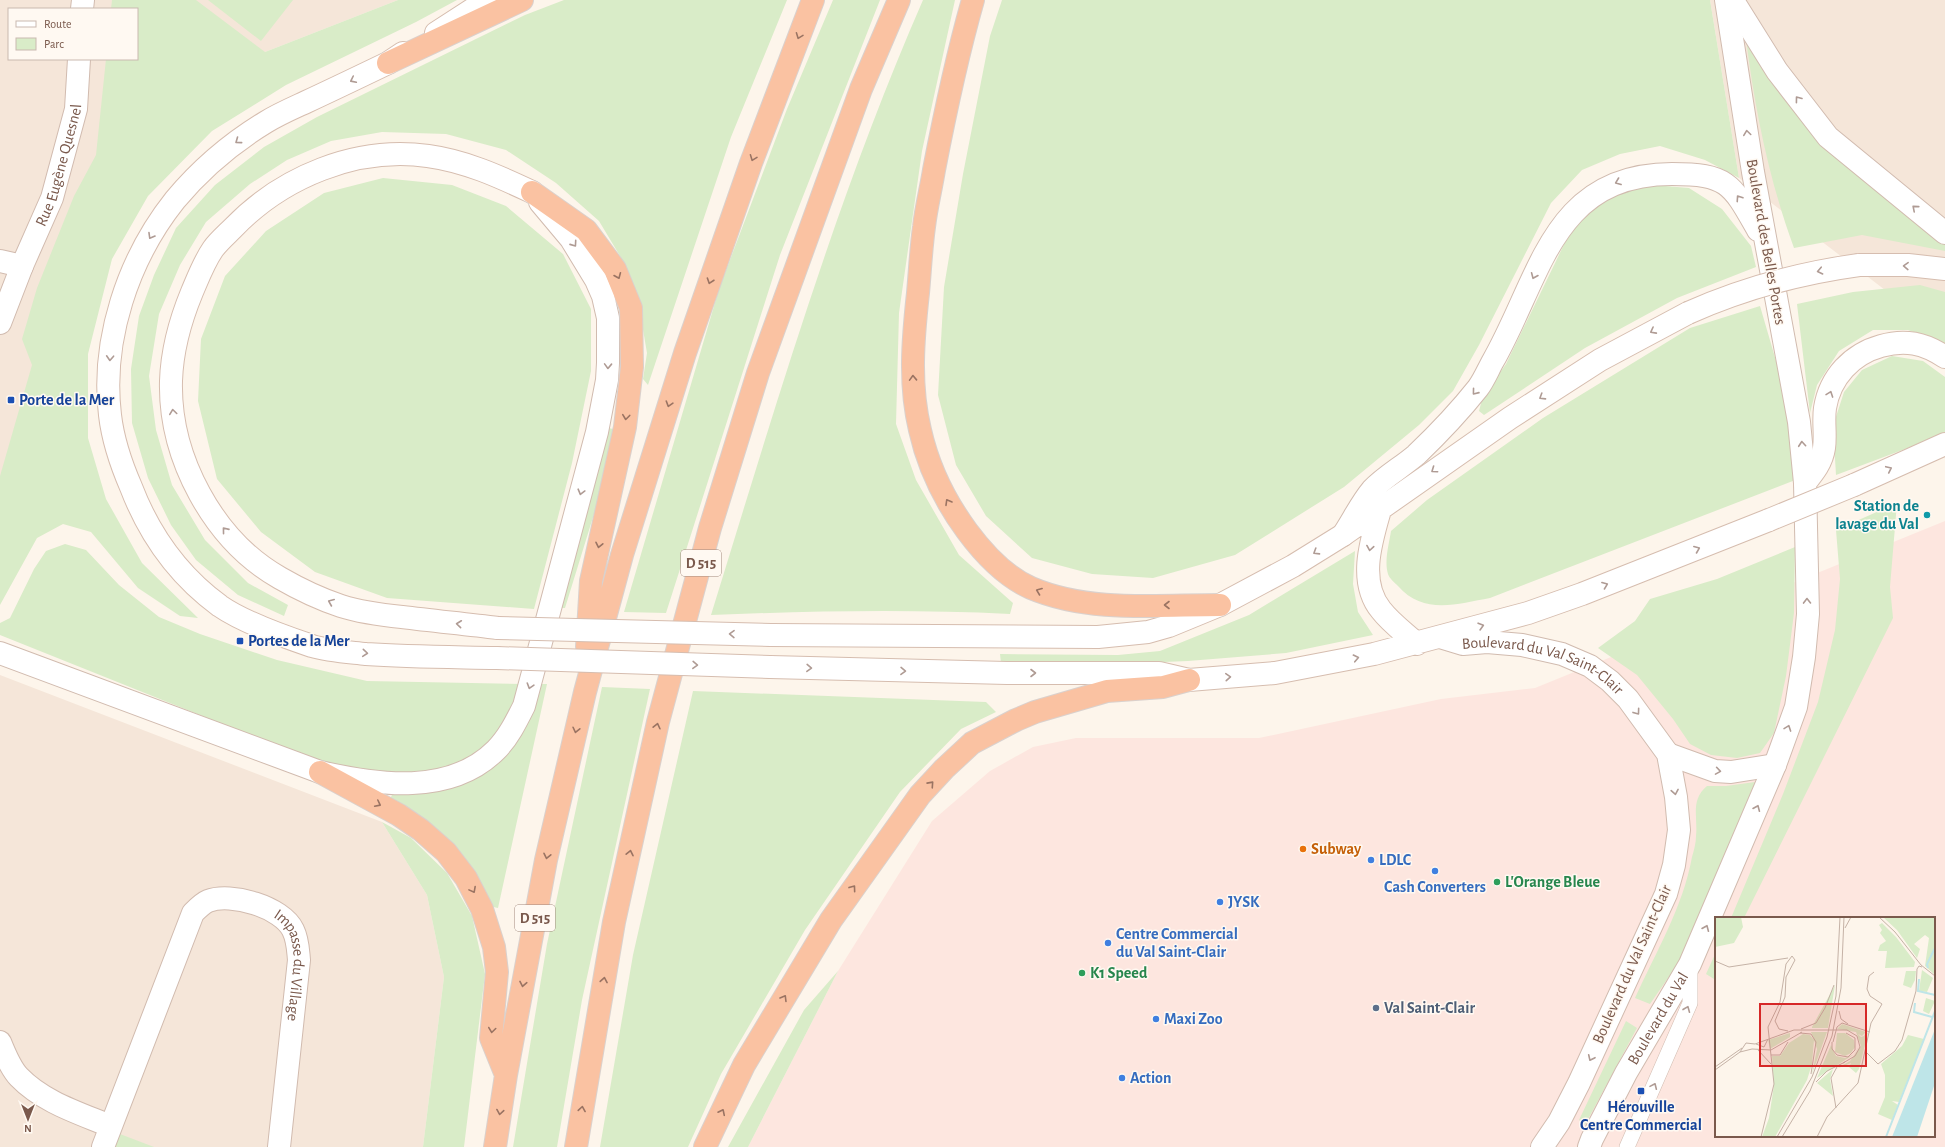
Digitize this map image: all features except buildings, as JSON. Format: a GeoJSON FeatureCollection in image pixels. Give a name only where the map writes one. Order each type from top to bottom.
{"type":"FeatureCollection","features":[{"type":"Feature","properties":{"kind":"highway"},"geometry":{"type":"LineString","coordinates":[[388,63],[522,0]]}},
{"type":"Feature","properties":{"kind":"highway","name":"D 515"},"geometry":{"type":"LineString","coordinates":[[495,1147],[506,1075],[546,860],[585,692],[622,555],[685,353],[751,163],[813,0]]}},
{"type":"Feature","properties":{"kind":"highway","name":"D 515"},"geometry":{"type":"LineString","coordinates":[[576,1147],[594,1032],[619,899],[658,722],[710,528],[758,373],[861,89],[899,0]]}},
{"type":"Feature","properties":{"kind":"highway"},"geometry":{"type":"LineString","coordinates":[[973,0],[946,108],[924,226],[914,329],[913,373],[915,404],[920,430],[933,471],[948,501],[974,541],[990,560],[1002,570],[1029,587],[1070,600],[1127,607],[1220,605]]}},
{"type":"Feature","properties":{"kind":"highway"},"geometry":{"type":"LineString","coordinates":[[532,192],[586,230],[616,269],[632,308],[632,367],[625,427],[591,581],[585,692]]}},
{"type":"Feature","properties":{"kind":"highway"},"geometry":{"type":"LineString","coordinates":[[705,1147],[744,1065],[831,920],[920,795],[944,769],[972,743],[1016,720],[1035,712],[1107,691],[1163,687],[1189,680]]}},
{"type":"Feature","properties":{"kind":"highway"},"geometry":{"type":"LineString","coordinates":[[320,772],[399,815],[421,830],[446,852],[466,878],[482,909],[494,947],[497,972],[491,1038],[506,1075]]}},
{"type":"Feature","properties":{"kind":"main road"},"geometry":{"type":"LineString","coordinates":[[487,0],[388,63],[268,121],[236,142],[197,177],[175,200],[153,232],[140,256],[117,314],[111,342],[109,379],[110,414],[118,457],[149,528],[185,574],[202,591],[223,608],[267,629],[313,646],[328,650],[383,655],[770,667],[999,672],[1159,673],[1189,680],[1275,673],[1326,664],[1417,644],[1528,613],[1582,594],[1769,520],[1854,485],[1945,444]]}},
{"type":"Feature","properties":{"kind":"main road","name":"Boulevard des Belles Portes"},"geometry":{"type":"LineString","coordinates":[[1726,1],[1737,7],[1781,76],[1828,137],[1945,233]]}},
{"type":"Feature","properties":{"kind":"main road","name":"Boulevard des Belles Portes"},"geometry":{"type":"LineString","coordinates":[[1726,1],[1766,243],[1800,422],[1805,483]]}},
{"type":"Feature","properties":{"kind":"main road","name":"Rue Eugène Quesnel"},"geometry":{"type":"LineString","coordinates":[[0,323],[22,266],[52,198],[76,109],[79,60]]}},
{"type":"Feature","properties":{"kind":"main road"},"geometry":{"type":"LineString","coordinates":[[0,653],[320,772],[363,782],[426,782],[460,774],[473,769],[497,749],[506,737],[524,706],[596,432],[608,380],[608,318],[605,302],[596,280],[571,239],[532,192],[500,177],[458,161],[426,156],[394,155],[359,158],[324,167],[297,180],[268,197],[242,218],[213,249],[197,280],[181,318],[174,350],[171,382],[173,413],[181,449],[204,501],[219,522],[235,542],[252,558],[278,577],[341,606],[380,614],[498,628],[771,635],[1066,637],[1122,636],[1148,632],[1169,626],[1220,605],[1293,566],[1343,535],[1510,418],[1600,360],[1688,313],[1712,302],[1755,287],[1825,270],[1859,265],[1908,265],[1945,269]]}},
{"type":"Feature","properties":{"kind":"main road"},"geometry":{"type":"LineString","coordinates":[[1343,535],[1373,490],[1416,455],[1451,420],[1479,386],[1506,338],[1543,255],[1558,230],[1585,201],[1596,193],[1620,181],[1648,175],[1678,174],[1717,178],[1734,191],[1766,243]]}},
{"type":"Feature","properties":{"kind":"main road"},"geometry":{"type":"LineString","coordinates":[[0,261],[22,266]]}},
{"type":"Feature","properties":{"kind":"main road"},"geometry":{"type":"LineString","coordinates":[[1690,964],[1771,774],[1796,707],[1804,657],[1808,614],[1805,483],[1817,469],[1824,449],[1825,408],[1829,392],[1843,368],[1871,349],[1906,342],[1922,344],[1945,357]]}},
{"type":"Feature","properties":{"kind":"main road"},"geometry":{"type":"LineString","coordinates":[[1380,510],[1369,553],[1369,580],[1371,591],[1380,609],[1417,644]]}},
{"type":"Feature","properties":{"kind":"main road","name":"Boulevard du Val Saint-Clair"},"geometry":{"type":"LineString","coordinates":[[1440,637],[1463,644],[1487,642],[1522,644],[1562,654],[1590,666],[1610,681],[1628,699],[1668,754],[1676,797],[1679,830],[1674,865],[1666,894],[1579,1083],[1559,1122],[1542,1147]]}},
{"type":"Feature","properties":{"kind":"main road"},"geometry":{"type":"LineString","coordinates":[[1668,754],[1715,771],[1771,774]]}},
{"type":"Feature","properties":{"kind":"main road","name":"Impasse du Village"},"geometry":{"type":"LineString","coordinates":[[103,1147],[193,912],[207,901],[233,898],[253,903],[274,912],[284,919],[293,930],[298,945],[299,960],[279,1147]]}},
{"type":"Feature","properties":{"kind":"main road","name":"Boulevard du Val"},"geometry":{"type":"LineString","coordinates":[[1589,1147],[1626,1073],[1690,964]]}},
{"type":"Feature","properties":{"kind":"main road"},"geometry":{"type":"LineString","coordinates":[[0,1042],[18,1076],[40,1094],[61,1106],[110,1126]]}},
{"type":"Feature","properties":{"kind":"lane"},"geometry":{"type":"LineString","coordinates":[[1627,1147],[1690,1003],[1690,964]]}},
{"type":"Feature","properties":{"kind":"shaded area"},"geometry":{"type":"Polygon","coordinates":[[[0,0],[398,0],[265,52],[127,165],[0,563],[0,0]]]}},
{"type":"Feature","properties":{"kind":"shaded area"},"geometry":{"type":"Polygon","coordinates":[[[1710,0],[1945,0],[1945,336],[1739,178],[1710,0]]]}},
{"type":"Feature","properties":{"kind":"shaded area"},"geometry":{"type":"Polygon","coordinates":[[[1945,521],[1945,1147],[748,1147],[838,971],[932,821],[990,771],[1033,747],[1076,738],[1259,738],[1441,699],[1535,688],[1945,521]]]}},
{"type":"Feature","properties":{"kind":"shaded area"},"geometry":{"type":"Polygon","coordinates":[[[0,675],[382,822],[427,895],[444,977],[423,1147],[0,1147],[0,675]]]}},
{"type":"Feature","properties":{"kind":"green space"},"geometry":{"type":"Polygon","coordinates":[[[112,0],[196,0],[265,52],[398,0],[457,0],[416,22],[286,85],[212,131],[148,196],[112,259],[88,354],[88,438],[106,499],[142,563],[198,618],[180,616],[138,588],[91,532],[63,524],[37,538],[0,605],[0,476],[32,365],[22,339],[37,288],[74,196],[96,155],[106,60],[138,60],[138,8],[111,8],[112,0]]]}},
{"type":"Feature","properties":{"kind":"green space"},"geometry":{"type":"Polygon","coordinates":[[[208,0],[293,0],[261,41],[208,0]]]}},
{"type":"Feature","properties":{"kind":"green space"},"geometry":{"type":"Polygon","coordinates":[[[564,0],[787,0],[731,137],[648,385],[643,379],[647,353],[639,306],[620,256],[599,221],[556,183],[506,150],[446,134],[382,132],[331,141],[287,160],[250,184],[206,222],[180,265],[159,314],[149,376],[156,430],[172,485],[205,540],[248,583],[288,605],[284,616],[238,595],[196,560],[171,525],[148,478],[132,423],[131,369],[139,316],[154,275],[176,228],[215,185],[264,147],[317,117],[525,15],[564,0]]]}},
{"type":"Feature","properties":{"kind":"green space"},"geometry":{"type":"Polygon","coordinates":[[[833,0],[880,0],[780,255],[666,613],[624,612],[719,289],[787,109],[833,0]]]}},
{"type":"Feature","properties":{"kind":"green space"},"geometry":{"type":"Polygon","coordinates":[[[923,0],[955,0],[922,151],[899,313],[896,424],[916,480],[959,555],[1013,603],[1010,614],[935,611],[860,611],[711,615],[808,304],[862,151],[923,0]]]}},
{"type":"Feature","properties":{"kind":"green space"},"geometry":{"type":"Polygon","coordinates":[[[1002,0],[1710,0],[1739,178],[1705,160],[1660,146],[1620,154],[1582,170],[1551,203],[1479,345],[1453,391],[1419,425],[1344,487],[1235,555],[1153,578],[1092,574],[1032,558],[986,516],[956,465],[938,395],[944,287],[963,174],[990,36],[1002,0]]]}},
{"type":"Feature","properties":{"kind":"green space"},"geometry":{"type":"Polygon","coordinates":[[[1746,39],[1945,242],[1945,251],[1862,235],[1794,248],[1777,197],[1764,145],[1746,39]]]}},
{"type":"Feature","properties":{"kind":"green space"},"geometry":{"type":"Polygon","coordinates":[[[383,178],[452,185],[506,206],[563,254],[591,309],[591,371],[572,463],[534,609],[387,598],[315,572],[261,532],[217,479],[198,401],[201,339],[225,276],[266,231],[324,193],[383,178]]]}},
{"type":"Feature","properties":{"kind":"green space"},"geometry":{"type":"Polygon","coordinates":[[[1641,184],[1689,188],[1722,209],[1751,246],[1756,267],[1677,298],[1585,348],[1484,415],[1479,411],[1483,396],[1506,364],[1573,226],[1603,198],[1641,184]]]}},
{"type":"Feature","properties":{"kind":"green space"},"geometry":{"type":"Polygon","coordinates":[[[1920,285],[1945,292],[1945,344],[1908,330],[1873,330],[1839,351],[1817,385],[1810,413],[1797,304],[1853,292],[1920,285]]]}},
{"type":"Feature","properties":{"kind":"green space"},"geometry":{"type":"Polygon","coordinates":[[[1760,306],[1793,419],[1798,479],[1490,598],[1465,603],[1441,605],[1429,604],[1418,601],[1408,595],[1390,577],[1387,569],[1387,558],[1391,531],[1427,500],[1543,418],[1690,328],[1760,306]]]}},
{"type":"Feature","properties":{"kind":"green space"},"geometry":{"type":"Polygon","coordinates":[[[1892,356],[1923,361],[1945,377],[1945,434],[1836,475],[1833,426],[1844,392],[1862,370],[1892,356]]]}},
{"type":"Feature","properties":{"kind":"green space"},"geometry":{"type":"Polygon","coordinates":[[[604,427],[613,429],[598,501],[565,608],[556,608],[604,427]]]}},
{"type":"Feature","properties":{"kind":"green space"},"geometry":{"type":"Polygon","coordinates":[[[1897,503],[1890,587],[1893,618],[1744,917],[1731,917],[1783,794],[1818,702],[1835,630],[1840,579],[1836,530],[1897,503]]]}},
{"type":"Feature","properties":{"kind":"green space"},"geometry":{"type":"Polygon","coordinates":[[[65,544],[86,550],[119,585],[159,617],[200,634],[277,660],[367,681],[524,684],[510,721],[480,757],[434,775],[375,776],[317,762],[0,635],[0,623],[10,618],[34,569],[46,551],[65,544]]]}},
{"type":"Feature","properties":{"kind":"green space"},"geometry":{"type":"Polygon","coordinates":[[[1795,547],[1794,613],[1786,676],[1774,733],[1760,753],[1737,758],[1711,755],[1690,744],[1673,719],[1637,675],[1598,648],[1635,621],[1650,599],[1717,579],[1795,547]]]}},
{"type":"Feature","properties":{"kind":"green space"},"geometry":{"type":"Polygon","coordinates":[[[1355,551],[1353,584],[1358,612],[1373,635],[1286,653],[1188,661],[1115,664],[1001,663],[1000,654],[1118,655],[1160,651],[1249,615],[1355,551]]]}},
{"type":"Feature","properties":{"kind":"green space"},"geometry":{"type":"Polygon","coordinates":[[[539,684],[547,684],[498,908],[489,906],[390,799],[392,795],[429,792],[471,780],[499,763],[519,731],[539,684]]]}},
{"type":"Feature","properties":{"kind":"green space"},"geometry":{"type":"Polygon","coordinates":[[[602,687],[650,689],[582,1000],[557,1147],[513,1147],[547,944],[602,687]]]}},
{"type":"Feature","properties":{"kind":"green space"},"geometry":{"type":"Polygon","coordinates":[[[693,691],[986,702],[996,712],[961,729],[900,792],[805,930],[721,1074],[688,1147],[600,1147],[633,955],[693,691]]]}},
{"type":"Feature","properties":{"kind":"green space"},"geometry":{"type":"Polygon","coordinates":[[[1755,782],[1684,955],[1650,1004],[1635,998],[1676,911],[1688,876],[1695,844],[1696,809],[1698,797],[1707,786],[1726,786],[1755,782]]]}},
{"type":"Feature","properties":{"kind":"green space"},"geometry":{"type":"Polygon","coordinates":[[[382,822],[411,838],[447,873],[472,916],[485,974],[464,1147],[423,1147],[444,977],[427,895],[382,822]]]}},
{"type":"Feature","properties":{"kind":"green space"},"geometry":{"type":"Polygon","coordinates":[[[1715,954],[1714,979],[1706,974],[1715,954]]]}},
{"type":"Feature","properties":{"kind":"green space"},"geometry":{"type":"Polygon","coordinates":[[[838,971],[748,1147],[728,1147],[804,1010],[838,971]]]}},
{"type":"Feature","properties":{"kind":"green space"},"geometry":{"type":"Polygon","coordinates":[[[1626,1021],[1637,1028],[1585,1125],[1579,1120],[1626,1021]]]}},
{"type":"Feature","properties":{"kind":"green space"},"geometry":{"type":"Polygon","coordinates":[[[120,1134],[154,1147],[115,1147],[120,1134]]]}},
{"type":"Feature","properties":{"kind":"place","name":"Porte de la Mer"},"geometry":{"type":"Point","coordinates":[11,400]}},
{"type":"Feature","properties":{"kind":"place","name":"Station de lavage du Val"},"geometry":{"type":"Point","coordinates":[1927,515]}},
{"type":"Feature","properties":{"kind":"place","name":"Portes de la Mer"},"geometry":{"type":"Point","coordinates":[240,641]}},
{"type":"Feature","properties":{"kind":"place","name":"Subway"},"geometry":{"type":"Point","coordinates":[1303,849]}},
{"type":"Feature","properties":{"kind":"place","name":"LDLC"},"geometry":{"type":"Point","coordinates":[1371,860]}},
{"type":"Feature","properties":{"kind":"place","name":"Cash Converters"},"geometry":{"type":"Point","coordinates":[1435,871]}},
{"type":"Feature","properties":{"kind":"place","name":"L'Orange Bleue"},"geometry":{"type":"Point","coordinates":[1497,882]}},
{"type":"Feature","properties":{"kind":"place","name":"JYSK"},"geometry":{"type":"Point","coordinates":[1220,902]}},
{"type":"Feature","properties":{"kind":"place","name":"Centre Commercial du Val Saint-Clair"},"geometry":{"type":"Point","coordinates":[1108,943]}},
{"type":"Feature","properties":{"kind":"place","name":"K1 Speed"},"geometry":{"type":"Point","coordinates":[1082,973]}},
{"type":"Feature","properties":{"kind":"place","name":"Val Saint-Clair"},"geometry":{"type":"Point","coordinates":[1376,1008]}},
{"type":"Feature","properties":{"kind":"place","name":"Maxi Zoo"},"geometry":{"type":"Point","coordinates":[1156,1019]}},
{"type":"Feature","properties":{"kind":"place","name":"Action"},"geometry":{"type":"Point","coordinates":[1122,1078]}},
{"type":"Feature","properties":{"kind":"place","name":"Hérouville Centre Commercial"},"geometry":{"type":"Point","coordinates":[1641,1091]}}]}
